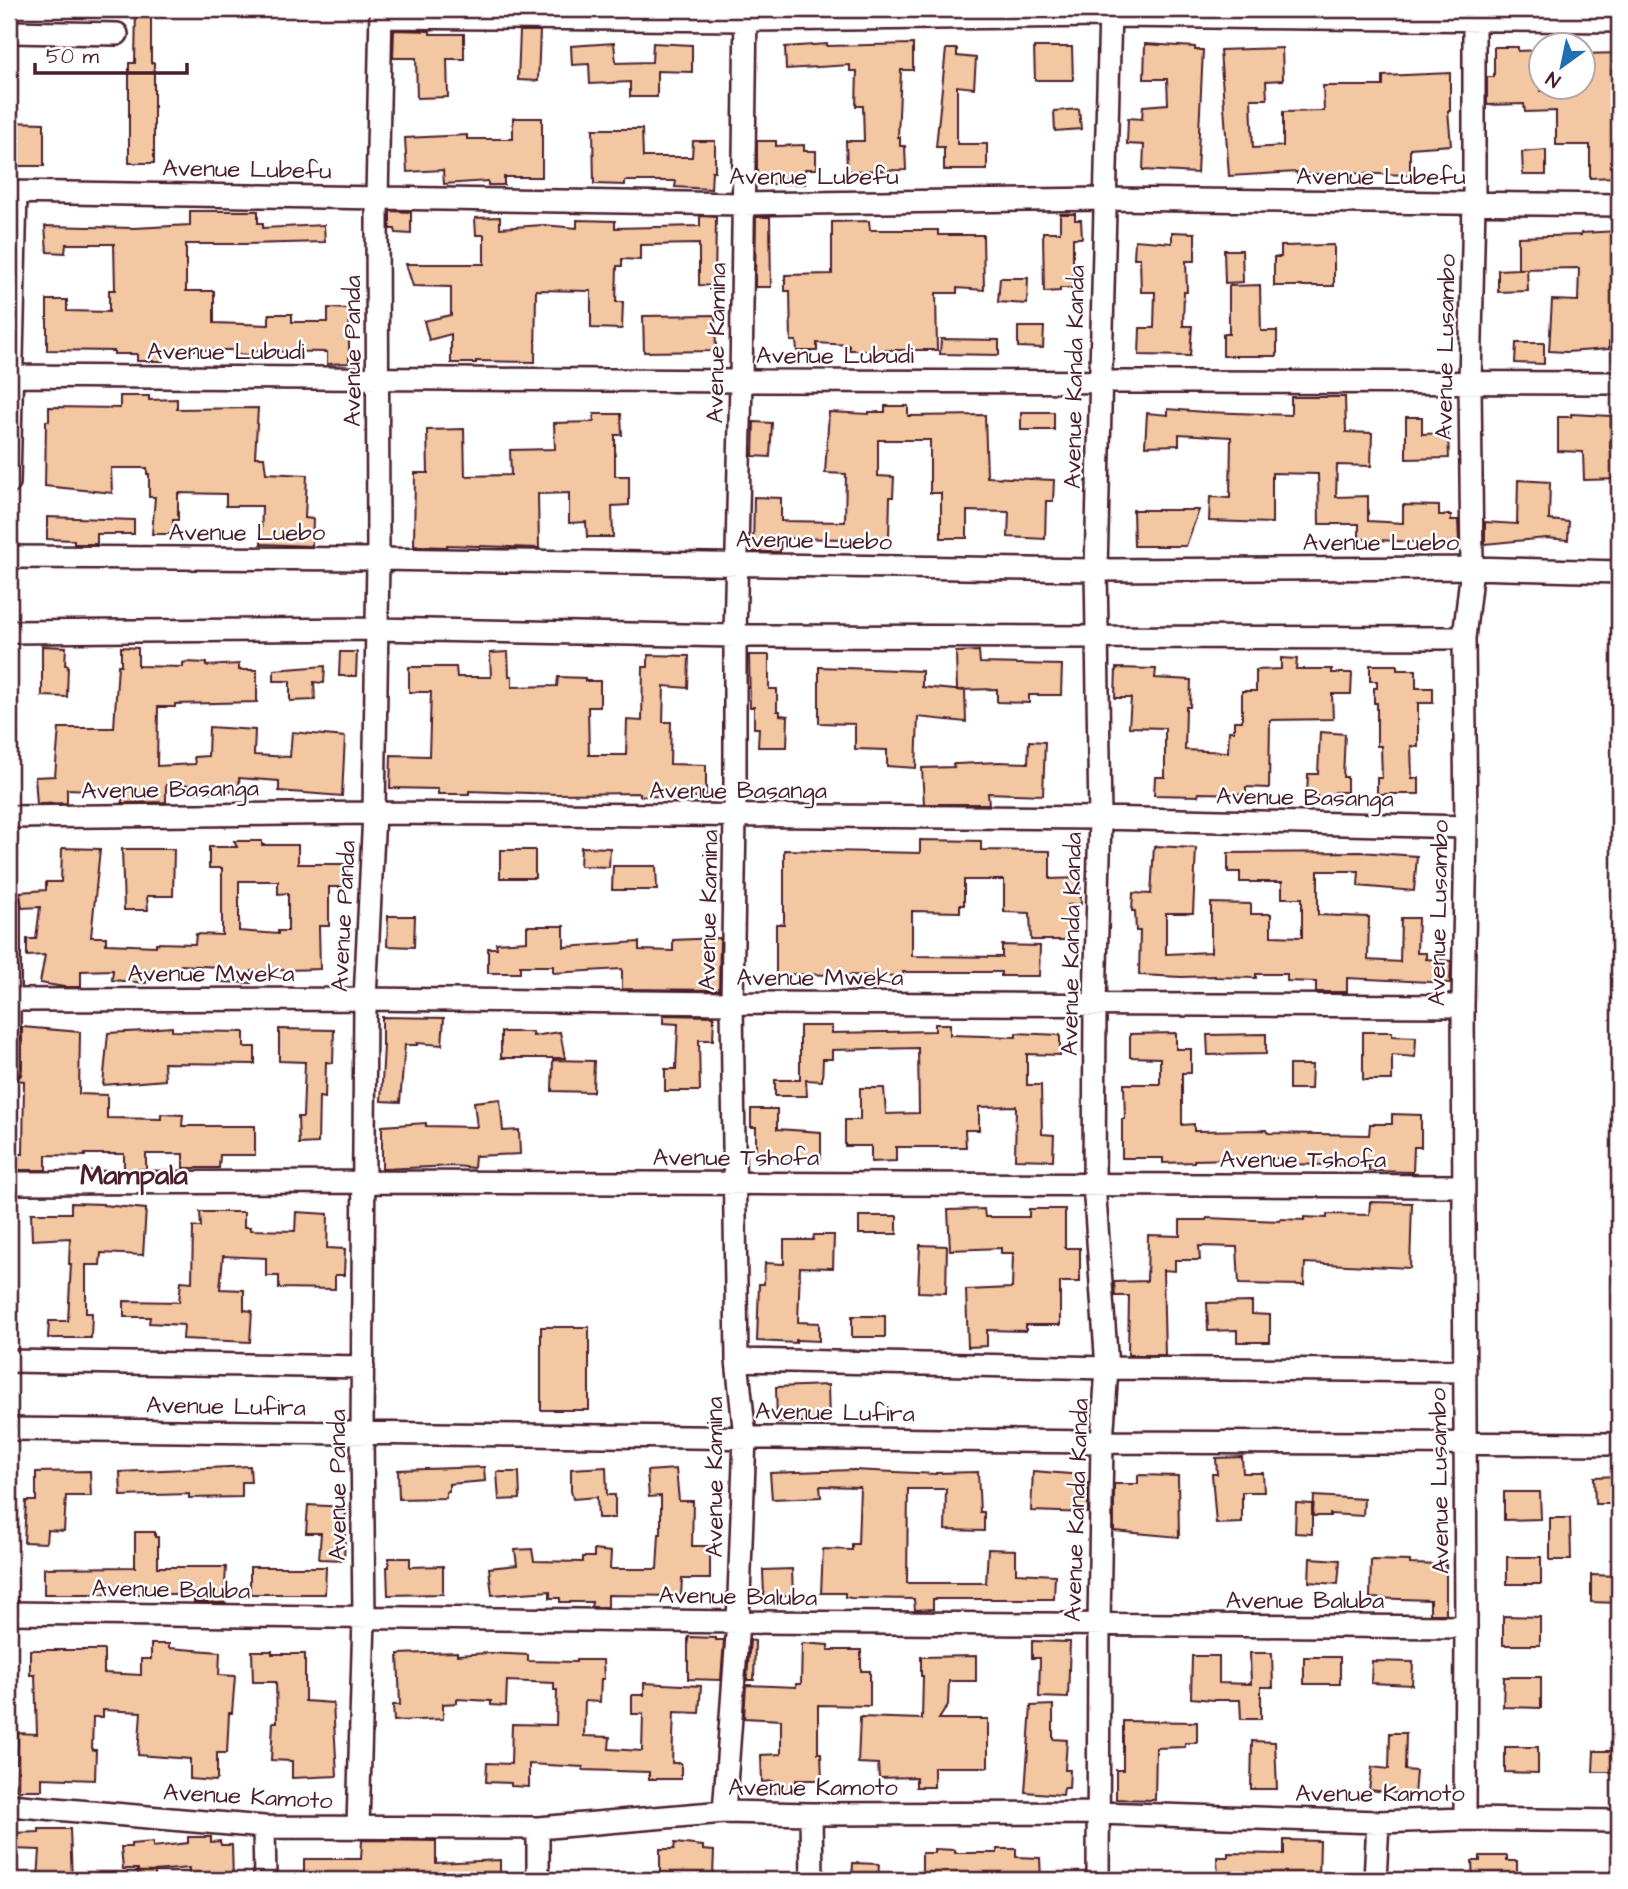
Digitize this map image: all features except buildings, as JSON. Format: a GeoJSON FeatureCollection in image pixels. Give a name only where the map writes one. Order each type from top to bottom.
{"type":"FeatureCollection","features":[{"type":"Feature","properties":{"kind":"street","name":"Avenue Kanda Kanda"},"geometry":{"type":"LineString","coordinates":[[1098,1880],[1101,1442],[1107,1368],[1094,1184],[1100,818],[1096,570],[1110,12]]}},
{"type":"Feature","properties":{"kind":"street"},"geometry":{"type":"LineString","coordinates":[[381,13],[1474,14],[1619,21]]}},
{"type":"Feature","properties":{"kind":"street","name":"Avenue Panda"},"geometry":{"type":"LineString","coordinates":[[358,1826],[364,1618],[362,1434],[365,999],[374,813],[378,559],[377,198],[381,13]]}},
{"type":"Feature","properties":{"kind":"street","name":"Avenue Kamina"},"geometry":{"type":"LineString","coordinates":[[724,1812],[738,1622],[745,1437],[737,1360],[732,1003],[735,636],[746,14]]}},
{"type":"Feature","properties":{"kind":"street","name":"Avenue Lusambo"},"geometry":{"type":"LineString","coordinates":[[1465,1819],[1464,638],[1472,568],[1470,383],[1474,14]]}},
{"type":"Feature","properties":{"kind":"street"},"geometry":{"type":"LineString","coordinates":[[9,33],[117,34]]}},
{"type":"Feature","properties":{"kind":"street"},"geometry":{"type":"LineString","coordinates":[[9,483],[12,192]]}},
{"type":"Feature","properties":{"kind":"street","name":"Avenue Lubefu"},"geometry":{"type":"LineString","coordinates":[[12,192],[744,204],[1105,199],[1619,205]]}},
{"type":"Feature","properties":{"kind":"street","name":"Avenue Lubudi"},"geometry":{"type":"LineString","coordinates":[[10,376],[1619,383]]}},
{"type":"Feature","properties":{"kind":"street","name":"Avenue Luebo"},"geometry":{"type":"LineString","coordinates":[[9,557],[378,559],[1096,570],[1472,568],[1619,572]]}},
{"type":"Feature","properties":{"kind":"street"},"geometry":{"type":"LineString","coordinates":[[9,632],[375,628],[735,636],[1464,638]]}},
{"type":"Feature","properties":{"kind":"street","name":"Avenue Basanga"},"geometry":{"type":"LineString","coordinates":[[9,817],[374,813],[1100,818],[1466,827]]}},
{"type":"Feature","properties":{"kind":"street"},"geometry":{"type":"LineString","coordinates":[[9,904],[9,1069]]}},
{"type":"Feature","properties":{"kind":"street","name":"Avenue Mweka"},"geometry":{"type":"LineString","coordinates":[[9,1000],[365,999],[1463,1006]]}},
{"type":"Feature","properties":{"kind":"street","name":"Avenue Tshofa"},"geometry":{"type":"LineString","coordinates":[[9,1182],[1464,1186]]}},
{"type":"Feature","properties":{"kind":"street","name":"Avenue Lufira"},"geometry":{"type":"LineString","coordinates":[[737,1360],[1107,1368],[1464,1371]]}},
{"type":"Feature","properties":{"kind":"street","name":"Avenue Lufira"},"geometry":{"type":"LineString","coordinates":[[9,1361],[363,1367]]}},
{"type":"Feature","properties":{"kind":"street","name":"Avenue Lufira"},"geometry":{"type":"LineString","coordinates":[[9,1429],[1101,1442],[1619,1444]]}},
{"type":"Feature","properties":{"kind":"street","name":"Avenue Baluba"},"geometry":{"type":"LineString","coordinates":[[9,1614],[1466,1627]]}},
{"type":"Feature","properties":{"kind":"street","name":"Avenue Kamoto"},"geometry":{"type":"LineString","coordinates":[[9,1805],[264,1827],[538,1828],[724,1812],[1097,1813],[1378,1822],[1465,1819],[1619,1821]]}},
{"type":"Feature","properties":{"kind":"street"},"geometry":{"type":"LineString","coordinates":[[811,1814],[812,1880]]}},
{"type":"Feature","properties":{"kind":"street"},"geometry":{"type":"LineString","coordinates":[[1375,1880],[1378,1822]]}},
{"type":"Feature","properties":{"kind":"street"},"geometry":{"type":"LineString","coordinates":[[264,1827],[265,1880]]}},
{"type":"Feature","properties":{"kind":"street"},"geometry":{"type":"LineString","coordinates":[[538,1828],[538,1880]]}},
{"type":"Feature","properties":{"kind":"district","name":"Mampala"},"geometry":{"type":"Point","coordinates":[134,1174]}}]}
